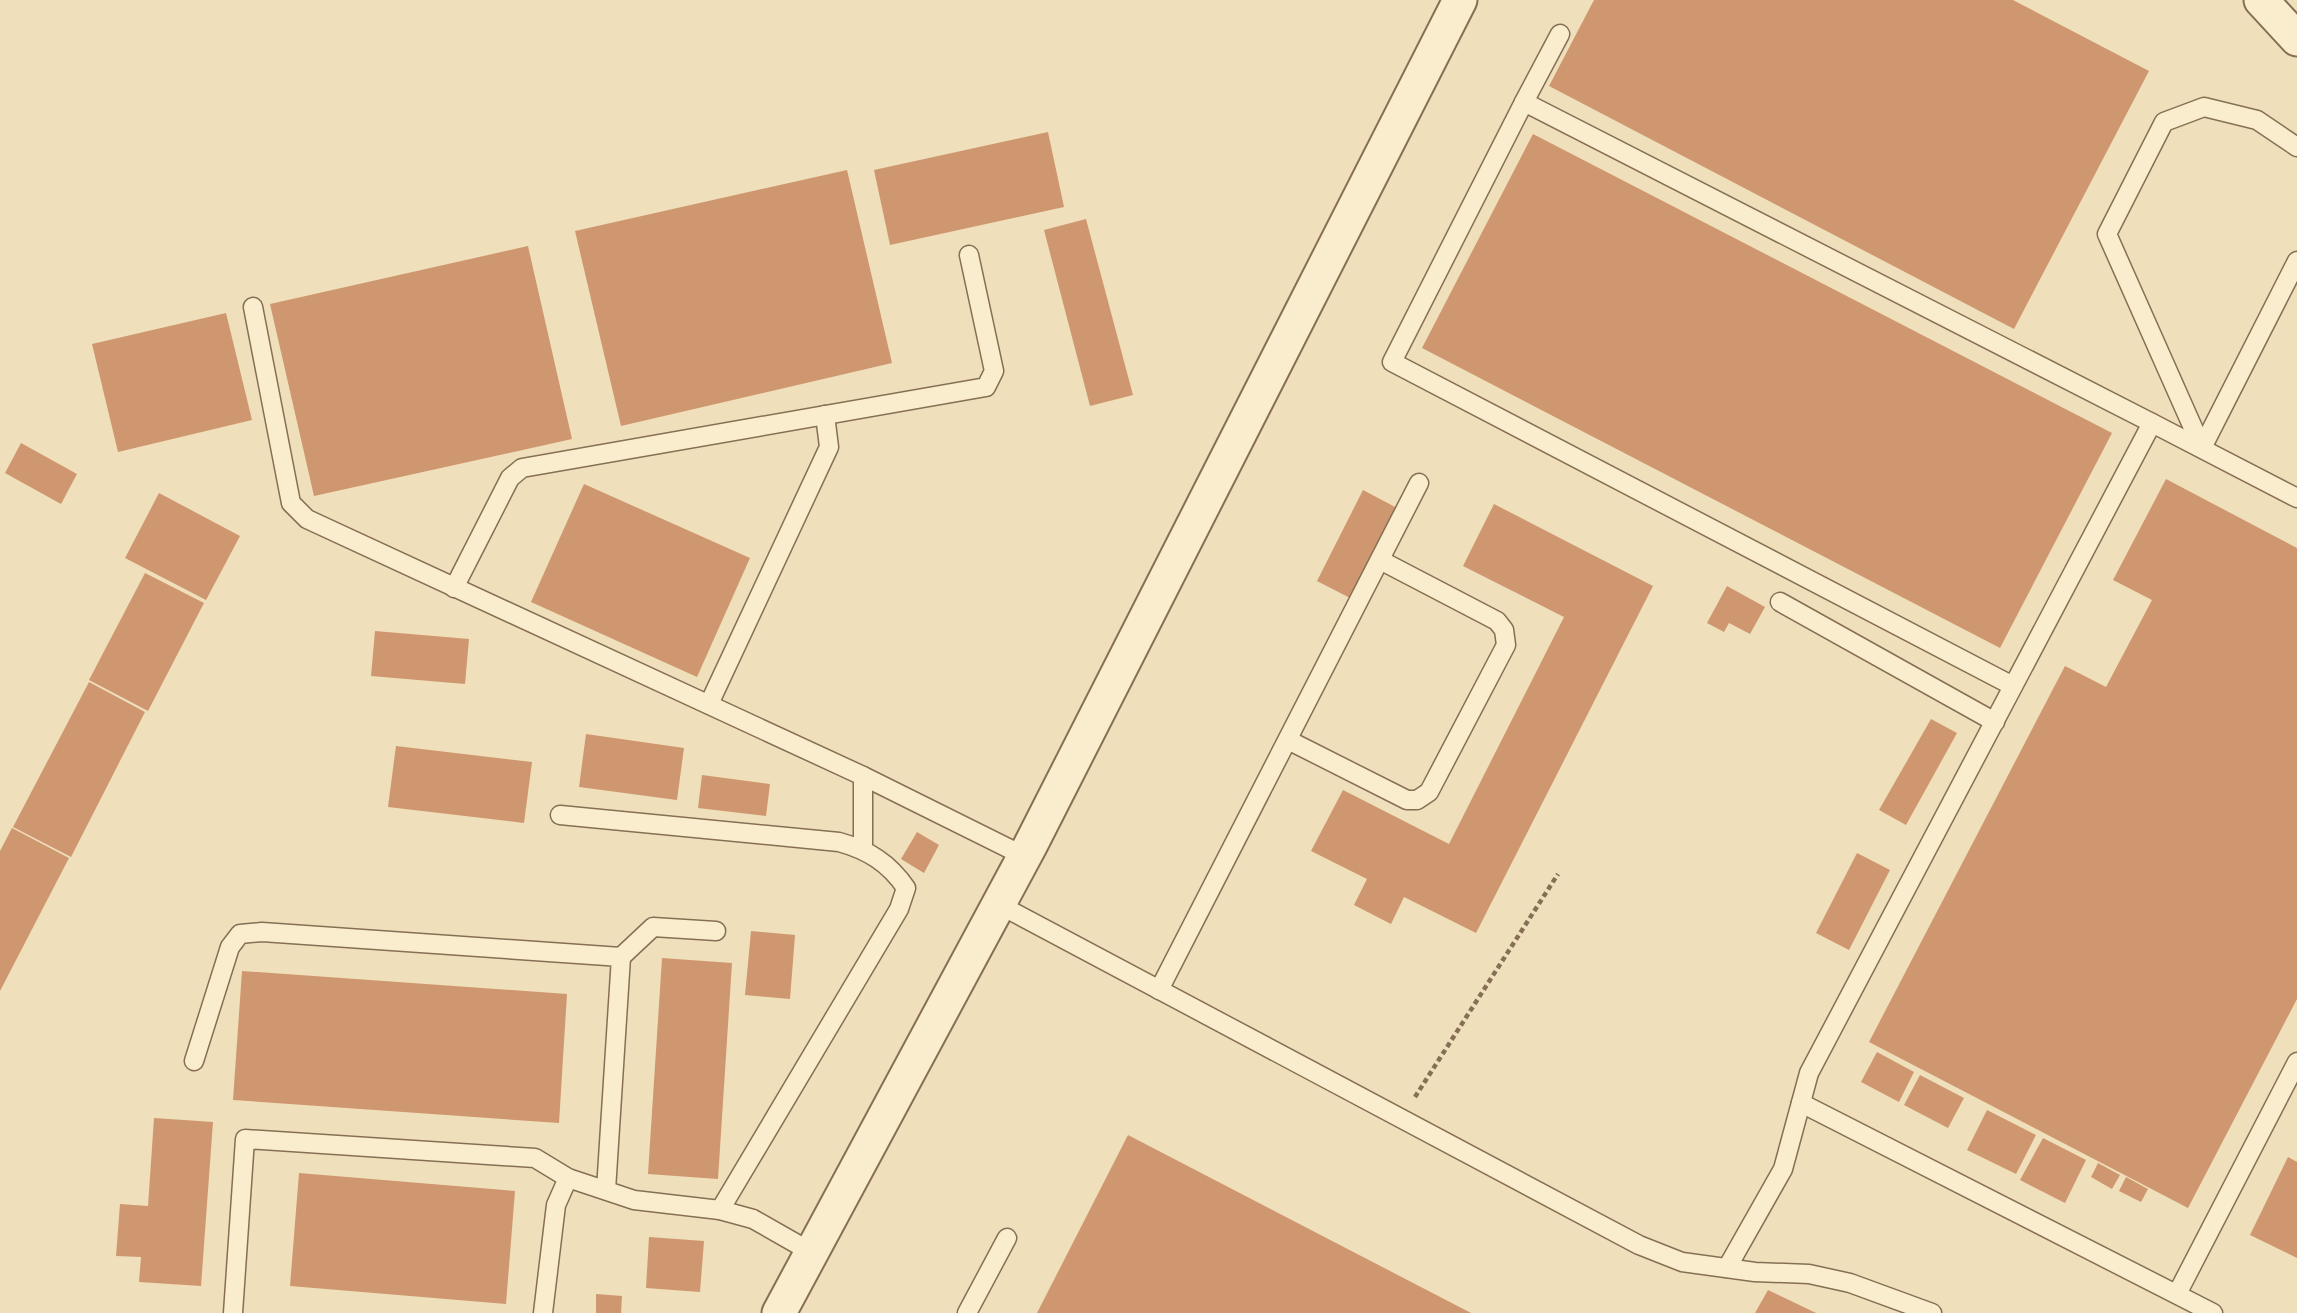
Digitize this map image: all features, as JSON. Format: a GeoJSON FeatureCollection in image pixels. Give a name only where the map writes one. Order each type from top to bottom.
{"type":"FeatureCollection","features":[{"type":"Feature","properties":{"kind":"street"},"geometry":{"type":"LineString","coordinates":[[779,1313],[1024,856],[1460,0]]}},
{"type":"Feature","properties":{"kind":"street"},"geometry":{"type":"LineString","coordinates":[[2261,0],[2297,39]]}},
{"type":"Feature","properties":{"kind":"lane"},"geometry":{"type":"LineString","coordinates":[[1560,34],[1392,362],[2013,686]]}},
{"type":"Feature","properties":{"kind":"lane"},"geometry":{"type":"LineString","coordinates":[[1524,102],[2297,498]]}},
{"type":"Feature","properties":{"kind":"lane"},"geometry":{"type":"LineString","coordinates":[[2202,448],[2107,234],[2164,122],[2204,107],[2256,120],[2297,147]]}},
{"type":"Feature","properties":{"kind":"lane"},"geometry":{"type":"LineString","coordinates":[[454,588],[510,478],[522,468],[986,387],[994,371],[969,255]]}},
{"type":"Feature","properties":{"kind":"lane"},"geometry":{"type":"LineString","coordinates":[[2202,448],[2297,261]]}},
{"type":"Feature","properties":{"kind":"lane"},"geometry":{"type":"LineString","coordinates":[[253,307],[291,503],[307,519],[863,776],[1024,856]]}},
{"type":"Feature","properties":{"kind":"lane"},"geometry":{"type":"LineString","coordinates":[[709,704],[829,447],[825,415]]}},
{"type":"Feature","properties":{"kind":"lane"},"geometry":{"type":"LineString","coordinates":[[1727,1268],[1783,1169],[1809,1073],[2152,423]]}},
{"type":"Feature","properties":{"kind":"lane"},"geometry":{"type":"LineString","coordinates":[[1159,990],[1419,483]]}},
{"type":"Feature","properties":{"kind":"lane"},"geometry":{"type":"LineString","coordinates":[[1288,740],[1407,800],[1417,800],[1429,792],[1506,645],[1504,630],[1497,621],[1380,560]]}},
{"type":"Feature","properties":{"kind":"lane"},"geometry":{"type":"LineString","coordinates":[[1780,602],[1995,722]]}},
{"type":"Feature","properties":{"kind":"lane"},"geometry":{"type":"LineString","coordinates":[[863,776],[863,848]]}},
{"type":"Feature","properties":{"kind":"lane"},"geometry":{"type":"LineString","coordinates":[[561,815],[839,842],[863,848],[895,871],[906,888],[899,909],[720,1210]]}},
{"type":"Feature","properties":{"kind":"lane"},"geometry":{"type":"LineString","coordinates":[[998,904],[1639,1245],[1682,1262],[1809,1274],[1850,1283],[1932,1313]]}},
{"type":"Feature","properties":{"kind":"lane"},"geometry":{"type":"LineString","coordinates":[[606,1190],[621,957],[653,927],[716,931]]}},
{"type":"Feature","properties":{"kind":"lane"},"geometry":{"type":"LineString","coordinates":[[194,1061],[230,947],[240,934],[262,932],[621,957]]}},
{"type":"Feature","properties":{"kind":"lane"},"geometry":{"type":"LineString","coordinates":[[2177,1294],[2297,1062]]}},
{"type":"Feature","properties":{"kind":"lane"},"geometry":{"type":"LineString","coordinates":[[1801,1103],[2213,1313]]}},
{"type":"Feature","properties":{"kind":"lane"},"geometry":{"type":"LineString","coordinates":[[233,1313],[245,1139],[535,1158],[568,1178],[634,1200],[720,1210],[752,1219],[811,1252]]}},
{"type":"Feature","properties":{"kind":"lane"},"geometry":{"type":"LineString","coordinates":[[543,1313],[556,1205],[568,1178]]}},
{"type":"Feature","properties":{"kind":"lane"},"geometry":{"type":"LineString","coordinates":[[967,1313],[1007,1238]]}},
{"type":"Feature","properties":{"kind":"path"},"geometry":{"type":"LineString","coordinates":[[1401,1119],[1558,874]]}},
{"type":"Feature","properties":{"kind":"building"},"geometry":{"type":"Polygon","coordinates":[[[1594,0],[2013,0],[2149,71],[2014,329],[1549,86],[1594,0]]]}},
{"type":"Feature","properties":{"kind":"building"},"geometry":{"type":"Polygon","coordinates":[[[1048,132],[1064,207],[890,245],[874,170],[1048,132]]]}},
{"type":"Feature","properties":{"kind":"building"},"geometry":{"type":"Polygon","coordinates":[[[1533,134],[2112,433],[2000,648],[1422,348],[1533,134]]]}},
{"type":"Feature","properties":{"kind":"building"},"geometry":{"type":"Polygon","coordinates":[[[847,170],[892,363],[621,426],[575,231],[847,170]]]}},
{"type":"Feature","properties":{"kind":"building"},"geometry":{"type":"Polygon","coordinates":[[[1086,219],[1133,395],[1090,406],[1044,230],[1086,219]]]}},
{"type":"Feature","properties":{"kind":"building"},"geometry":{"type":"Polygon","coordinates":[[[528,246],[572,439],[314,496],[270,304],[528,246]]]}},
{"type":"Feature","properties":{"kind":"building"},"geometry":{"type":"Polygon","coordinates":[[[226,313],[252,420],[118,452],[92,344],[226,313]]]}},
{"type":"Feature","properties":{"kind":"building"},"geometry":{"type":"Polygon","coordinates":[[[21,443],[77,474],[61,504],[5,473],[21,443]]]}},
{"type":"Feature","properties":{"kind":"building"},"geometry":{"type":"Polygon","coordinates":[[[2166,479],[2297,548],[2297,999],[2188,1208],[1869,1042],[2065,666],[2106,687],[2152,600],[2113,580],[2166,479]]]}},
{"type":"Feature","properties":{"kind":"building"},"geometry":{"type":"Polygon","coordinates":[[[584,484],[750,558],[697,677],[531,602],[584,484]]]}},
{"type":"Feature","properties":{"kind":"building"},"geometry":{"type":"Polygon","coordinates":[[[1363,490],[1397,508],[1352,599],[1317,581],[1363,490]]]}},
{"type":"Feature","properties":{"kind":"building"},"geometry":{"type":"Polygon","coordinates":[[[159,493],[240,536],[206,600],[125,558],[159,493]]]}},
{"type":"Feature","properties":{"kind":"building"},"geometry":{"type":"Polygon","coordinates":[[[1494,504],[1653,586],[1476,933],[1404,897],[1391,924],[1354,905],[1367,879],[1311,851],[1343,790],[1449,844],[1564,617],[1463,566],[1494,504]]]}},
{"type":"Feature","properties":{"kind":"building"},"geometry":{"type":"Polygon","coordinates":[[[145,573],[204,603],[148,711],[89,680],[145,573]]]}},
{"type":"Feature","properties":{"kind":"building"},"geometry":{"type":"Polygon","coordinates":[[[1727,586],[1765,607],[1750,634],[1729,623],[1724,632],[1707,623],[1727,586]]]}},
{"type":"Feature","properties":{"kind":"building"},"geometry":{"type":"Polygon","coordinates":[[[375,631],[469,639],[465,684],[371,676],[375,631]]]}},
{"type":"Feature","properties":{"kind":"building"},"geometry":{"type":"Polygon","coordinates":[[[89,682],[145,712],[71,857],[13,827],[89,682]]]}},
{"type":"Feature","properties":{"kind":"building"},"geometry":{"type":"Polygon","coordinates":[[[1931,719],[1957,733],[1906,825],[1879,810],[1931,719]]]}},
{"type":"Feature","properties":{"kind":"building"},"geometry":{"type":"Polygon","coordinates":[[[586,734],[684,748],[677,800],[579,787],[586,734]]]}},
{"type":"Feature","properties":{"kind":"building"},"geometry":{"type":"Polygon","coordinates":[[[396,746],[532,762],[524,823],[388,807],[396,746]]]}},
{"type":"Feature","properties":{"kind":"building"},"geometry":{"type":"Polygon","coordinates":[[[702,775],[770,784],[766,816],[698,808],[702,775]]]}},
{"type":"Feature","properties":{"kind":"building"},"geometry":{"type":"Polygon","coordinates":[[[12,828],[69,858],[0,991],[0,851],[12,828]]]}},
{"type":"Feature","properties":{"kind":"building"},"geometry":{"type":"Polygon","coordinates":[[[917,832],[939,845],[924,873],[901,859],[917,832]]]}},
{"type":"Feature","properties":{"kind":"building"},"geometry":{"type":"Polygon","coordinates":[[[1857,853],[1890,870],[1849,950],[1816,933],[1857,853]]]}},
{"type":"Feature","properties":{"kind":"building"},"geometry":{"type":"Polygon","coordinates":[[[751,931],[795,935],[790,999],[745,995],[751,931]]]}},
{"type":"Feature","properties":{"kind":"building"},"geometry":{"type":"Polygon","coordinates":[[[662,958],[732,963],[718,1179],[648,1174],[662,958]]]}},
{"type":"Feature","properties":{"kind":"building"},"geometry":{"type":"Polygon","coordinates":[[[242,971],[567,994],[559,1123],[233,1100],[242,971]]]}},
{"type":"Feature","properties":{"kind":"building"},"geometry":{"type":"Polygon","coordinates":[[[1877,1052],[1914,1072],[1899,1102],[1861,1082],[1877,1052]]]}},
{"type":"Feature","properties":{"kind":"building"},"geometry":{"type":"Polygon","coordinates":[[[1920,1075],[1964,1098],[1948,1128],[1904,1105],[1920,1075]]]}},
{"type":"Feature","properties":{"kind":"building"},"geometry":{"type":"Polygon","coordinates":[[[1987,1110],[2036,1135],[2016,1174],[1967,1150],[1987,1110]]]}},
{"type":"Feature","properties":{"kind":"building"},"geometry":{"type":"Polygon","coordinates":[[[154,1118],[213,1122],[201,1286],[139,1282],[141,1257],[116,1256],[120,1204],[148,1206],[154,1118]]]}},
{"type":"Feature","properties":{"kind":"building"},"geometry":{"type":"Polygon","coordinates":[[[1128,1135],[1471,1313],[1037,1313],[1128,1135]]]}},
{"type":"Feature","properties":{"kind":"building"},"geometry":{"type":"Polygon","coordinates":[[[2043,1138],[2086,1160],[2065,1203],[2020,1180],[2043,1138]]]}},
{"type":"Feature","properties":{"kind":"building"},"geometry":{"type":"Polygon","coordinates":[[[2288,1157],[2297,1162],[2297,1258],[2250,1235],[2288,1157]]]}},
{"type":"Feature","properties":{"kind":"building"},"geometry":{"type":"Polygon","coordinates":[[[2098,1163],[2120,1175],[2112,1189],[2091,1177],[2098,1163]]]}},
{"type":"Feature","properties":{"kind":"building"},"geometry":{"type":"Polygon","coordinates":[[[299,1173],[515,1191],[506,1304],[290,1286],[299,1173]]]}},
{"type":"Feature","properties":{"kind":"building"},"geometry":{"type":"Polygon","coordinates":[[[2126,1177],[2148,1189],[2141,1202],[2119,1191],[2126,1177]]]}},
{"type":"Feature","properties":{"kind":"building"},"geometry":{"type":"Polygon","coordinates":[[[649,1237],[704,1241],[700,1292],[646,1288],[649,1237]]]}},
{"type":"Feature","properties":{"kind":"building"},"geometry":{"type":"Polygon","coordinates":[[[1768,1290],[1816,1313],[1755,1313],[1768,1290]]]}},
{"type":"Feature","properties":{"kind":"building"},"geometry":{"type":"Polygon","coordinates":[[[596,1294],[622,1296],[621,1313],[596,1313],[596,1294]]]}}]}
